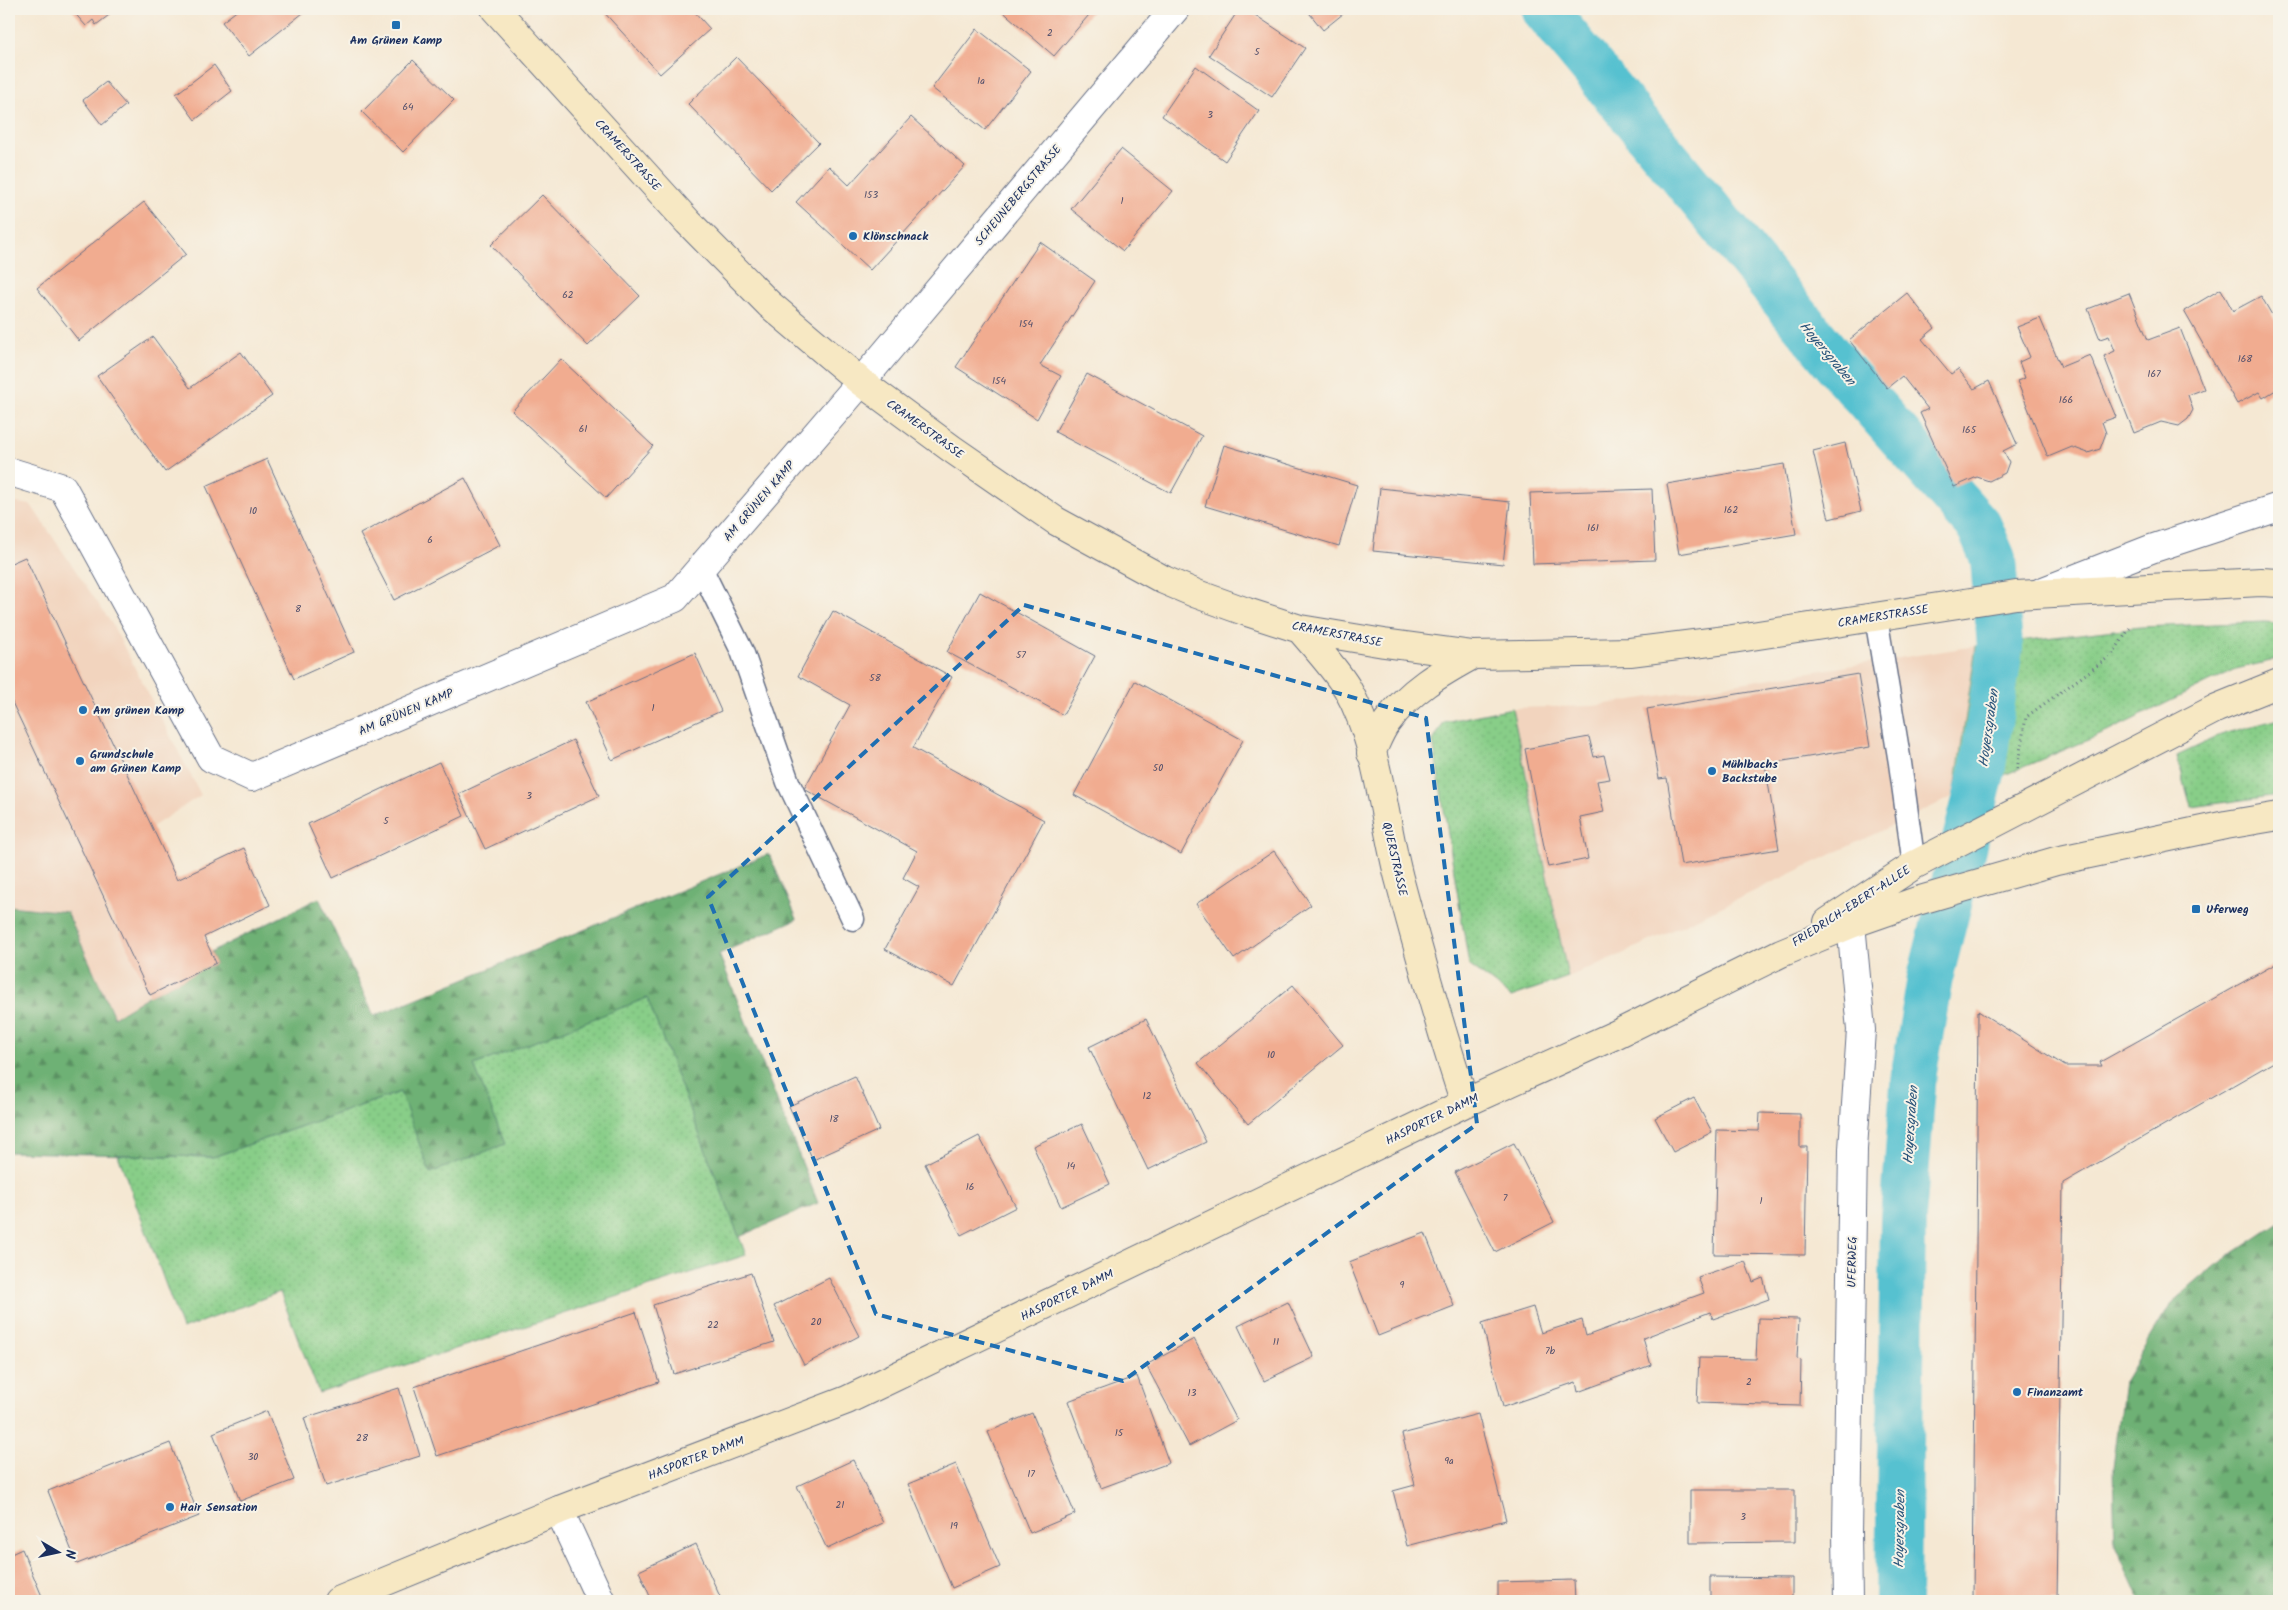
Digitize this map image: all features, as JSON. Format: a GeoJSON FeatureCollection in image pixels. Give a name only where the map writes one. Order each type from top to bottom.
{"type":"FeatureCollection","features":[{"type":"Feature","properties":{"kind":"main road","name":"CRAMERSTRASSE"},"geometry":{"type":"LineString","coordinates":[[494,9],[688,222],[770,304],[861,382],[952,449],[1056,521],[1115,555],[1198,594],[1300,629],[1473,655],[1630,652],[1726,640],[2028,593]]}},
{"type":"Feature","properties":{"kind":"main road"},"geometry":{"type":"LineString","coordinates":[[2028,593],[2261,582],[2279,583]]}},
{"type":"Feature","properties":{"kind":"main road","name":"QUERSTRASSE"},"geometry":{"type":"LineString","coordinates":[[1300,629],[1346,688],[1361,721],[1371,753],[1398,876],[1440,1027],[1465,1103]]}},
{"type":"Feature","properties":{"kind":"main road","name":"CRAMERSTRASSE"},"geometry":{"type":"LineString","coordinates":[[1371,753],[1386,723],[1405,700],[1435,676],[1473,655]]}},
{"type":"Feature","properties":{"kind":"main road","name":"FRIEDRICH-EBERT-ALLEE"},"geometry":{"type":"LineString","coordinates":[[1781,953],[1924,859],[2217,708],[2279,683]]}},
{"type":"Feature","properties":{"kind":"main road","name":"FRIEDRICH-EBERT-ALLEE"},"geometry":{"type":"LineString","coordinates":[[1781,953],[1851,924],[1972,884],[2056,861],[2226,825],[2279,816]]}},
{"type":"Feature","properties":{"kind":"main road","name":"HASPORTER DAMM"},"geometry":{"type":"LineString","coordinates":[[338,1601],[559,1510],[847,1400],[1465,1103],[1615,1035],[1781,953]]}},
{"type":"Feature","properties":{"kind":"street","name":"SCHEUNEBERGSTRASSE"},"geometry":{"type":"LineString","coordinates":[[861,382],[1174,9]]}},
{"type":"Feature","properties":{"kind":"street","name":"AM GRÜNEN KAMP"},"geometry":{"type":"LineString","coordinates":[[9,474],[14,473],[63,488],[211,758],[252,777],[675,598],[861,382]]}},
{"type":"Feature","properties":{"kind":"street","name":"CRAMERSTRASSE"},"geometry":{"type":"LineString","coordinates":[[2028,593],[2151,549],[2279,507]]}},
{"type":"Feature","properties":{"kind":"street","name":"UFERWEG"},"geometry":{"type":"LineString","coordinates":[[1848,1601],[1846,1533],[1853,1149],[1861,1030],[1851,924]]}},
{"type":"Feature","properties":{"kind":"street"},"geometry":{"type":"LineString","coordinates":[[559,1510],[601,1601]]}},
{"type":"Feature","properties":{"kind":"lane"},"geometry":{"type":"LineString","coordinates":[[701,568],[742,651],[788,782],[853,919]]}},
{"type":"Feature","properties":{"kind":"lane"},"geometry":{"type":"LineString","coordinates":[[1876,617],[1900,763],[1924,859]]}},
{"type":"Feature","properties":{"kind":"path"},"geometry":{"type":"LineString","coordinates":[[2010,815],[2026,717],[2112,656],[2156,587]]}},
{"type":"Feature","properties":{"kind":"highlighted area"},"geometry":{"type":"Polygon","coordinates":[[[1024,605],[1426,718],[1477,1124],[1123,1381],[876,1314],[708,897],[1024,605]]]}},
{"type":"Feature","properties":{"kind":"shaded area","name":"Am grünen Kamp"},"geometry":{"type":"Polygon","coordinates":[[[9,502],[31,505],[112,624],[201,795],[152,827],[216,963],[150,995],[114,1018],[67,912],[9,906],[9,502]]]}},
{"type":"Feature","properties":{"kind":"shaded area"},"geometry":{"type":"Polygon","coordinates":[[[1976,646],[1954,796],[1618,956],[1568,977],[1512,708],[1594,706],[1976,646]]]}},
{"type":"Feature","properties":{"kind":"green space"},"geometry":{"type":"Polygon","coordinates":[[[2279,623],[2279,659],[2236,669],[2107,732],[1954,796],[1976,646],[2140,627],[2279,623]]]}},
{"type":"Feature","properties":{"kind":"green space"},"geometry":{"type":"Polygon","coordinates":[[[1512,708],[1568,977],[1511,997],[1469,965],[1433,741],[1444,722],[1512,708]]]}},
{"type":"Feature","properties":{"kind":"green space"},"geometry":{"type":"Polygon","coordinates":[[[2279,719],[2279,795],[2191,807],[2177,756],[2226,733],[2279,719]]]}},
{"type":"Feature","properties":{"kind":"green space"},"geometry":{"type":"Polygon","coordinates":[[[769,854],[797,919],[719,954],[818,1203],[739,1237],[647,998],[474,1065],[505,1144],[430,1173],[400,1092],[213,1157],[9,1152],[9,906],[67,912],[114,1017],[150,995],[216,963],[211,952],[319,898],[374,1016],[769,854]]]}},
{"type":"Feature","properties":{"kind":"green space"},"geometry":{"type":"Polygon","coordinates":[[[647,997],[746,1255],[319,1393],[280,1292],[182,1329],[118,1155],[213,1157],[400,1092],[431,1172],[474,1065],[647,997]]]}},
{"type":"Feature","properties":{"kind":"green space"},"geometry":{"type":"Polygon","coordinates":[[[2279,1223],[2279,1601],[2140,1601],[2115,1545],[2113,1468],[2124,1382],[2170,1304],[2216,1265],[2279,1223]]]}},
{"type":"Feature","properties":{"kind":"building"},"geometry":{"type":"Polygon","coordinates":[[[71,9],[117,9],[96,25],[93,20],[86,26],[71,9]]]}},
{"type":"Feature","properties":{"kind":"building"},"geometry":{"type":"Polygon","coordinates":[[[239,9],[308,9],[249,56],[222,22],[239,9]]]}},
{"type":"Feature","properties":{"kind":"building"},"geometry":{"type":"Polygon","coordinates":[[[601,9],[692,9],[710,29],[660,74],[601,9]]]}},
{"type":"Feature","properties":{"kind":"building"},"geometry":{"type":"Polygon","coordinates":[[[1000,9],[1094,9],[1054,56],[1000,9]]]}},
{"type":"Feature","properties":{"kind":"building"},"geometry":{"type":"Polygon","coordinates":[[[1239,9],[1246,9],[1305,48],[1272,97],[1209,55],[1239,9]]]}},
{"type":"Feature","properties":{"kind":"building"},"geometry":{"type":"Polygon","coordinates":[[[1306,9],[1349,9],[1323,30],[1306,9]]]}},
{"type":"Feature","properties":{"kind":"building"},"geometry":{"type":"Polygon","coordinates":[[[977,29],[1031,71],[985,130],[932,88],[977,29]]]}},
{"type":"Feature","properties":{"kind":"building"},"geometry":{"type":"Polygon","coordinates":[[[736,57],[819,143],[771,190],[688,104],[736,57]]]}},
{"type":"Feature","properties":{"kind":"building"},"geometry":{"type":"Polygon","coordinates":[[[413,60],[454,100],[403,152],[362,112],[413,60]]]}},
{"type":"Feature","properties":{"kind":"building"},"geometry":{"type":"Polygon","coordinates":[[[214,65],[232,91],[195,120],[176,94],[214,65]]]}},
{"type":"Feature","properties":{"kind":"building"},"geometry":{"type":"Polygon","coordinates":[[[1196,66],[1259,111],[1225,161],[1162,116],[1196,66]]]}},
{"type":"Feature","properties":{"kind":"building"},"geometry":{"type":"Polygon","coordinates":[[[106,82],[126,105],[102,125],[83,100],[106,82]]]}},
{"type":"Feature","properties":{"kind":"building"},"geometry":{"type":"Polygon","coordinates":[[[911,117],[965,166],[870,270],[796,202],[829,166],[849,185],[911,117]]]}},
{"type":"Feature","properties":{"kind":"building"},"geometry":{"type":"Polygon","coordinates":[[[1121,149],[1173,191],[1123,251],[1071,209],[1121,149]]]}},
{"type":"Feature","properties":{"kind":"building"},"geometry":{"type":"Polygon","coordinates":[[[542,195],[640,296],[588,346],[491,245],[542,195]]]}},
{"type":"Feature","properties":{"kind":"building"},"geometry":{"type":"Polygon","coordinates":[[[144,202],[186,254],[79,341],[37,288],[144,202]]]}},
{"type":"Feature","properties":{"kind":"building"},"geometry":{"type":"Polygon","coordinates":[[[1040,242],[1095,281],[1040,365],[1061,376],[1037,419],[956,367],[1040,242]]]}},
{"type":"Feature","properties":{"kind":"building"},"geometry":{"type":"Polygon","coordinates":[[[2221,289],[2233,311],[2261,296],[2279,327],[2279,388],[2263,398],[2259,392],[2237,404],[2184,311],[2221,289]]]}},
{"type":"Feature","properties":{"kind":"building"},"geometry":{"type":"Polygon","coordinates":[[[1907,293],[1935,328],[1922,339],[1951,374],[1958,369],[1974,389],[1989,381],[2017,444],[2003,451],[2009,462],[2005,473],[1989,481],[1977,477],[1954,487],[1920,413],[1928,409],[1902,376],[1887,388],[1849,340],[1907,293]]]}},
{"type":"Feature","properties":{"kind":"building"},"geometry":{"type":"Polygon","coordinates":[[[2129,293],[2148,340],[2180,328],[2204,389],[2188,395],[2193,410],[2188,419],[2179,426],[2161,422],[2134,433],[2104,356],[2115,351],[2109,336],[2100,339],[2088,309],[2129,293]]]}},
{"type":"Feature","properties":{"kind":"building"},"geometry":{"type":"Polygon","coordinates":[[[2040,318],[2061,367],[2090,355],[2116,417],[2102,422],[2106,433],[2100,449],[2088,453],[2072,447],[2048,457],[2017,381],[2025,378],[2019,362],[2030,357],[2017,327],[2040,318]]]}},
{"type":"Feature","properties":{"kind":"building"},"geometry":{"type":"Polygon","coordinates":[[[153,337],[190,388],[241,352],[272,396],[165,472],[97,376],[153,337]]]}},
{"type":"Feature","properties":{"kind":"building"},"geometry":{"type":"Polygon","coordinates":[[[561,359],[653,446],[606,498],[512,411],[561,359]]]}},
{"type":"Feature","properties":{"kind":"building"},"geometry":{"type":"Polygon","coordinates":[[[1087,374],[1202,436],[1171,493],[1055,432],[1087,374]]]}},
{"type":"Feature","properties":{"kind":"building"},"geometry":{"type":"Polygon","coordinates":[[[1845,443],[1861,511],[1829,519],[1813,451],[1845,443]]]}},
{"type":"Feature","properties":{"kind":"building"},"geometry":{"type":"Polygon","coordinates":[[[1224,445],[1357,485],[1339,546],[1205,506],[1224,445]]]}},
{"type":"Feature","properties":{"kind":"building"},"geometry":{"type":"Polygon","coordinates":[[[267,459],[354,652],[294,679],[206,486],[267,459]]]}},
{"type":"Feature","properties":{"kind":"building"},"geometry":{"type":"Polygon","coordinates":[[[1784,464],[1796,534],[1679,554],[1667,484],[1784,464]]]}},
{"type":"Feature","properties":{"kind":"building"},"geometry":{"type":"Polygon","coordinates":[[[465,478],[500,545],[394,600],[360,534],[465,478]]]}},
{"type":"Feature","properties":{"kind":"building"},"geometry":{"type":"Polygon","coordinates":[[[1380,488],[1510,502],[1503,564],[1373,551],[1380,488]]]}},
{"type":"Feature","properties":{"kind":"building"},"geometry":{"type":"Polygon","coordinates":[[[1652,489],[1655,560],[1533,564],[1530,493],[1652,489]]]}},
{"type":"Feature","properties":{"kind":"building","name":"Grundschule am Grünen Kamp"},"geometry":{"type":"Polygon","coordinates":[[[25,557],[177,880],[244,848],[270,905],[204,937],[216,963],[150,995],[9,696],[9,564],[25,557]]]}},
{"type":"Feature","properties":{"kind":"building"},"geometry":{"type":"Polygon","coordinates":[[[980,592],[1095,656],[1063,715],[947,652],[980,592]]]}},
{"type":"Feature","properties":{"kind":"building"},"geometry":{"type":"Polygon","coordinates":[[[833,611],[952,677],[913,748],[1044,820],[954,986],[885,949],[919,887],[903,878],[917,851],[804,789],[850,705],[798,676],[833,611]]]}},
{"type":"Feature","properties":{"kind":"building"},"geometry":{"type":"Polygon","coordinates":[[[695,653],[721,711],[612,760],[586,702],[695,653]]]}},
{"type":"Feature","properties":{"kind":"building","name":"Mühlbachs Backstube"},"geometry":{"type":"Polygon","coordinates":[[[1858,674],[1870,747],[1765,764],[1779,849],[1681,865],[1667,778],[1659,779],[1647,709],[1858,674]]]}},
{"type":"Feature","properties":{"kind":"building"},"geometry":{"type":"Polygon","coordinates":[[[1135,681],[1243,740],[1181,854],[1074,795],[1135,681]]]}},
{"type":"Feature","properties":{"kind":"building"},"geometry":{"type":"Polygon","coordinates":[[[1589,737],[1594,757],[1604,755],[1610,779],[1597,781],[1604,812],[1580,817],[1588,859],[1548,867],[1525,749],[1589,737]]]}},
{"type":"Feature","properties":{"kind":"building"},"geometry":{"type":"Polygon","coordinates":[[[573,740],[599,796],[485,849],[459,794],[573,740]]]}},
{"type":"Feature","properties":{"kind":"building"},"geometry":{"type":"Polygon","coordinates":[[[439,762],[464,816],[333,878],[308,824],[439,762]]]}},
{"type":"Feature","properties":{"kind":"building"},"geometry":{"type":"Polygon","coordinates":[[[1274,851],[1311,905],[1234,959],[1196,904],[1274,851]]]}},
{"type":"Feature","properties":{"kind":"building","name":"Finanzamt"},"geometry":{"type":"Polygon","coordinates":[[[2279,962],[2279,1059],[2063,1183],[2057,1601],[1973,1601],[1978,1011],[2065,1066],[2102,1066],[2100,1062],[2279,962]]]}},
{"type":"Feature","properties":{"kind":"building"},"geometry":{"type":"Polygon","coordinates":[[[1293,985],[1343,1045],[1248,1124],[1198,1063],[1293,985]]]}},
{"type":"Feature","properties":{"kind":"building"},"geometry":{"type":"Polygon","coordinates":[[[1146,1019],[1206,1142],[1148,1170],[1089,1047],[1146,1019]]]}},
{"type":"Feature","properties":{"kind":"building"},"geometry":{"type":"Polygon","coordinates":[[[855,1076],[879,1130],[813,1160],[789,1106],[855,1076]]]}},
{"type":"Feature","properties":{"kind":"building"},"geometry":{"type":"Polygon","coordinates":[[[1694,1098],[1712,1132],[1673,1152],[1655,1118],[1694,1098]]]}},
{"type":"Feature","properties":{"kind":"building"},"geometry":{"type":"Polygon","coordinates":[[[1760,1113],[1800,1114],[1800,1147],[1807,1147],[1805,1255],[1714,1254],[1717,1130],[1759,1131],[1760,1113]]]}},
{"type":"Feature","properties":{"kind":"building"},"geometry":{"type":"Polygon","coordinates":[[[1082,1124],[1110,1184],[1061,1207],[1033,1146],[1082,1124]]]}},
{"type":"Feature","properties":{"kind":"building"},"geometry":{"type":"Polygon","coordinates":[[[979,1136],[1016,1207],[961,1235],[925,1164],[979,1136]]]}},
{"type":"Feature","properties":{"kind":"building"},"geometry":{"type":"Polygon","coordinates":[[[1514,1143],[1554,1222],[1495,1252],[1455,1172],[1514,1143]]]}},
{"type":"Feature","properties":{"kind":"building"},"geometry":{"type":"Polygon","coordinates":[[[1425,1233],[1454,1306],[1378,1336],[1349,1262],[1425,1233]]]}},
{"type":"Feature","properties":{"kind":"building"},"geometry":{"type":"Polygon","coordinates":[[[1745,1261],[1753,1282],[1763,1278],[1769,1299],[1713,1319],[1710,1312],[1643,1338],[1651,1365],[1578,1392],[1576,1382],[1503,1407],[1482,1323],[1533,1307],[1541,1333],[1582,1320],[1586,1336],[1704,1293],[1698,1277],[1745,1261]]]}},
{"type":"Feature","properties":{"kind":"building"},"geometry":{"type":"Polygon","coordinates":[[[751,1273],[774,1342],[674,1374],[653,1305],[751,1273]]]}},
{"type":"Feature","properties":{"kind":"building"},"geometry":{"type":"Polygon","coordinates":[[[829,1278],[859,1336],[804,1365],[774,1306],[829,1278]]]}},
{"type":"Feature","properties":{"kind":"building"},"geometry":{"type":"Polygon","coordinates":[[[1288,1302],[1314,1357],[1264,1381],[1238,1326],[1288,1302]]]}},
{"type":"Feature","properties":{"kind":"building"},"geometry":{"type":"Polygon","coordinates":[[[636,1312],[659,1382],[437,1456],[414,1387],[636,1312]]]}},
{"type":"Feature","properties":{"kind":"building"},"geometry":{"type":"Polygon","coordinates":[[[1758,1318],[1799,1319],[1797,1359],[1801,1360],[1800,1406],[1697,1403],[1699,1358],[1756,1359],[1758,1318]]]}},
{"type":"Feature","properties":{"kind":"building"},"geometry":{"type":"Polygon","coordinates":[[[1194,1339],[1237,1420],[1189,1446],[1146,1365],[1194,1339]]]}},
{"type":"Feature","properties":{"kind":"building"},"geometry":{"type":"Polygon","coordinates":[[[1137,1376],[1169,1463],[1101,1488],[1068,1401],[1137,1376]]]}},
{"type":"Feature","properties":{"kind":"building"},"geometry":{"type":"Polygon","coordinates":[[[399,1388],[420,1456],[326,1486],[304,1418],[399,1388]]]}},
{"type":"Feature","properties":{"kind":"building"},"geometry":{"type":"Polygon","coordinates":[[[267,1411],[294,1480],[240,1501],[213,1433],[267,1411]]]}},
{"type":"Feature","properties":{"kind":"building"},"geometry":{"type":"Polygon","coordinates":[[[1032,1413],[1075,1514],[1030,1533],[988,1432],[1032,1413]]]}},
{"type":"Feature","properties":{"kind":"building"},"geometry":{"type":"Polygon","coordinates":[[[1478,1414],[1506,1520],[1407,1546],[1393,1491],[1415,1485],[1402,1434],[1478,1414]]]}},
{"type":"Feature","properties":{"kind":"building"},"geometry":{"type":"Polygon","coordinates":[[[170,1443],[199,1516],[77,1564],[48,1491],[170,1443]]]}},
{"type":"Feature","properties":{"kind":"building"},"geometry":{"type":"Polygon","coordinates":[[[853,1460],[883,1523],[827,1549],[797,1486],[853,1460]]]}},
{"type":"Feature","properties":{"kind":"building"},"geometry":{"type":"Polygon","coordinates":[[[956,1464],[1000,1567],[952,1588],[908,1484],[956,1464]]]}},
{"type":"Feature","properties":{"kind":"building"},"geometry":{"type":"Polygon","coordinates":[[[1690,1490],[1795,1490],[1795,1542],[1690,1543],[1690,1490]]]}},
{"type":"Feature","properties":{"kind":"building"},"geometry":{"type":"Polygon","coordinates":[[[696,1544],[722,1601],[652,1601],[639,1571],[696,1544]]]}},
{"type":"Feature","properties":{"kind":"building"},"geometry":{"type":"Polygon","coordinates":[[[22,1549],[44,1601],[9,1601],[9,1555],[22,1549]]]}},
{"type":"Feature","properties":{"kind":"building"},"geometry":{"type":"Polygon","coordinates":[[[1710,1577],[1792,1578],[1792,1601],[1710,1601],[1710,1577]]]}},
{"type":"Feature","properties":{"kind":"building"},"geometry":{"type":"Polygon","coordinates":[[[1574,1580],[1575,1601],[1498,1601],[1498,1582],[1574,1580]]]}},
{"type":"Feature","properties":{"kind":"waterway","name":"Hoyersgraben"},"geometry":{"type":"LineString","coordinates":[[1544,9],[1843,372],[1979,526],[1993,559],[2000,647],[1982,773],[1930,978],[1914,1072],[1903,1218],[1898,1601]]}},
{"type":"Feature","properties":{"kind":"place","name":"Am Grünen Kamp"},"geometry":{"type":"Point","coordinates":[396,25]}},
{"type":"Feature","properties":{"kind":"place","name":"Klönschnack"},"geometry":{"type":"Point","coordinates":[853,236]}},
{"type":"Feature","properties":{"kind":"place","name":"Am grünen Kamp"},"geometry":{"type":"Point","coordinates":[83,710]}},
{"type":"Feature","properties":{"kind":"place","name":"Grundschule am Grünen Kamp"},"geometry":{"type":"Point","coordinates":[80,761]}},
{"type":"Feature","properties":{"kind":"place","name":"Mühlbachs Backstube"},"geometry":{"type":"Point","coordinates":[1712,771]}},
{"type":"Feature","properties":{"kind":"place","name":"Uferweg"},"geometry":{"type":"Point","coordinates":[2196,909]}},
{"type":"Feature","properties":{"kind":"place","name":"Finanzamt"},"geometry":{"type":"Point","coordinates":[2017,1392]}},
{"type":"Feature","properties":{"kind":"place","name":"Hair Sensation"},"geometry":{"type":"Point","coordinates":[170,1507]}}]}
